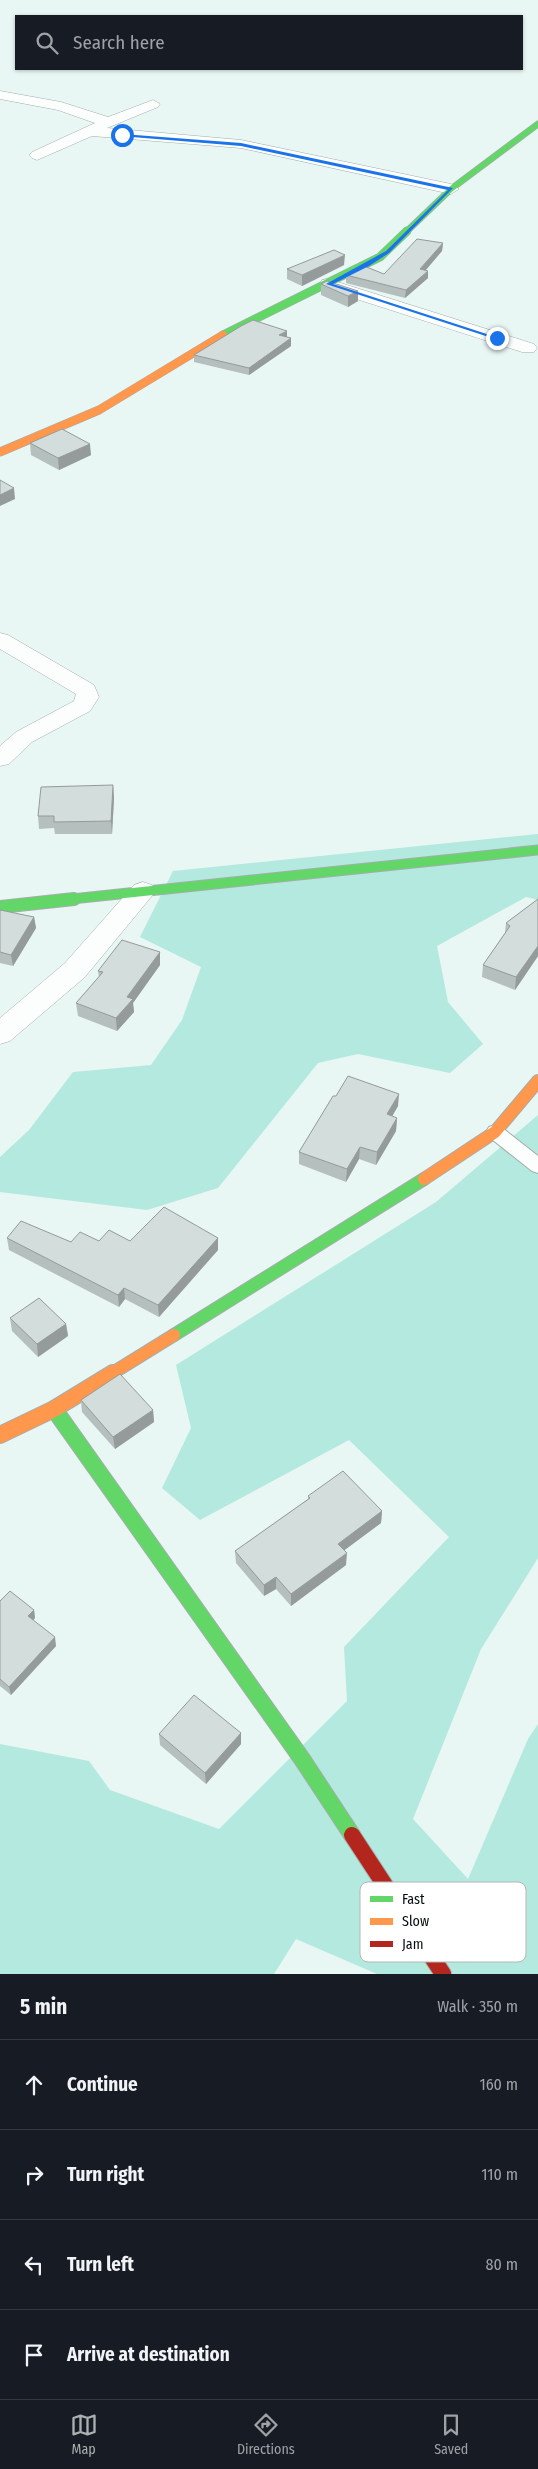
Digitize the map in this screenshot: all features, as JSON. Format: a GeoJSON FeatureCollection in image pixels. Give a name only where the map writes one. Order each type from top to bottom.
{"type":"FeatureCollection","features":[{"type":"Feature","properties":{"kind":"street"},"geometry":{"type":"LineString","coordinates":[[0,95],[61,106],[108,122]]}},
{"type":"Feature","properties":{"kind":"street"},"geometry":{"type":"LineString","coordinates":[[37,155],[108,122],[153,104]]}},
{"type":"Feature","properties":{"kind":"street"},"geometry":{"type":"LineString","coordinates":[[0,452],[99,410],[234,328],[367,265],[387,252],[452,189],[538,124]]}},
{"type":"Feature","properties":{"kind":"street"},"geometry":{"type":"LineString","coordinates":[[90,131],[241,144],[452,189]]}},
{"type":"Feature","properties":{"kind":"street"},"geometry":{"type":"LineString","coordinates":[[328,284],[528,348]]}},
{"type":"Feature","properties":{"kind":"street"},"geometry":{"type":"LineString","coordinates":[[0,640],[86,690],[88,695],[87,700],[82,706],[24,737],[0,759]]}},
{"type":"Feature","properties":{"kind":"street"},"geometry":{"type":"LineString","coordinates":[[0,907],[538,850]]}},
{"type":"Feature","properties":{"kind":"street"},"geometry":{"type":"LineString","coordinates":[[0,1034],[74,970],[143,891]]}},
{"type":"Feature","properties":{"kind":"street"},"geometry":{"type":"LineString","coordinates":[[0,1435],[54,1409],[412,1188],[495,1132],[538,1081]]}},
{"type":"Feature","properties":{"kind":"street"},"geometry":{"type":"LineString","coordinates":[[54,1409],[302,1759],[383,1882]]}},
{"type":"Feature","properties":{"kind":"street"},"geometry":{"type":"LineString","coordinates":[[435,1962],[443,1974]]}},
{"type":"Feature","properties":{"kind":"lane"},"geometry":{"type":"LineString","coordinates":[[495,1132],[538,1166]]}},
{"type":"Feature","properties":{"kind":"green space"},"geometry":{"type":"Polygon","coordinates":[[[538,834],[538,900],[526,897],[437,946],[448,1002],[483,1044],[450,1073],[358,1054],[318,1063],[218,1188],[147,1210],[0,1192],[0,1157],[29,1130],[73,1072],[151,1065],[182,1020],[201,967],[140,937],[173,871],[538,834]]]}},
{"type":"Feature","properties":{"kind":"green space"},"geometry":{"type":"Polygon","coordinates":[[[538,1115],[538,1558],[481,1649],[413,1819],[468,1879],[528,1739],[538,1724],[538,1974],[377,1974],[296,1939],[274,1974],[0,1974],[0,1744],[89,1761],[110,1790],[219,1829],[347,1701],[344,1647],[449,1537],[349,1440],[200,1520],[162,1488],[191,1428],[176,1365],[436,1202],[538,1115]]]}},
{"type":"Feature","properties":{"kind":"building"},"geometry":{"type":"Polygon","coordinates":[[[417,239],[443,243],[420,269],[428,271],[406,290],[346,275],[364,266],[384,274],[417,239]]]}},
{"type":"Feature","properties":{"kind":"building"},"geometry":{"type":"Polygon","coordinates":[[[334,250],[345,255],[302,275],[287,269],[334,250]]]}},
{"type":"Feature","properties":{"kind":"building"},"geometry":{"type":"Polygon","coordinates":[[[327,281],[358,291],[348,296],[321,284],[327,281]]]}},
{"type":"Feature","properties":{"kind":"building"},"geometry":{"type":"Polygon","coordinates":[[[253,320],[287,331],[279,335],[291,338],[249,368],[194,355],[241,326],[253,320]]]}},
{"type":"Feature","properties":{"kind":"building"},"geometry":{"type":"Polygon","coordinates":[[[62,429],[90,444],[58,458],[30,443],[62,429]]]}},
{"type":"Feature","properties":{"kind":"building"},"geometry":{"type":"Polygon","coordinates":[[[0,480],[14,488],[0,495],[0,480]]]}},
{"type":"Feature","properties":{"kind":"building"},"geometry":{"type":"Polygon","coordinates":[[[113,785],[111,821],[54,822],[54,816],[38,816],[41,787],[113,785]]]}},
{"type":"Feature","properties":{"kind":"building"},"geometry":{"type":"Polygon","coordinates":[[[538,899],[538,946],[516,977],[483,965],[510,926],[506,923],[538,899]]]}},
{"type":"Feature","properties":{"kind":"building"},"geometry":{"type":"Polygon","coordinates":[[[0,910],[34,917],[11,955],[0,952],[0,910]]]}},
{"type":"Feature","properties":{"kind":"building"},"geometry":{"type":"Polygon","coordinates":[[[122,940],[160,952],[127,997],[133,999],[116,1018],[76,1003],[103,972],[98,971],[122,940]]]}},
{"type":"Feature","properties":{"kind":"building"},"geometry":{"type":"Polygon","coordinates":[[[348,1076],[399,1094],[387,1114],[397,1118],[377,1152],[360,1147],[347,1169],[299,1152],[333,1096],[336,1096],[348,1076]]]}},
{"type":"Feature","properties":{"kind":"building"},"geometry":{"type":"Polygon","coordinates":[[[164,1207],[218,1238],[158,1305],[124,1288],[118,1295],[7,1238],[21,1221],[71,1242],[80,1232],[99,1241],[109,1230],[130,1241],[164,1207]]]}},
{"type":"Feature","properties":{"kind":"building"},"geometry":{"type":"Polygon","coordinates":[[[39,1298],[66,1324],[37,1344],[10,1318],[39,1298]]]}},
{"type":"Feature","properties":{"kind":"building"},"geometry":{"type":"Polygon","coordinates":[[[120,1374],[153,1410],[113,1437],[81,1400],[120,1374]]]}},
{"type":"Feature","properties":{"kind":"building"},"geometry":{"type":"Polygon","coordinates":[[[343,1471],[382,1511],[338,1544],[347,1553],[291,1594],[276,1577],[264,1585],[235,1551],[310,1498],[308,1496],[343,1471]]]}},
{"type":"Feature","properties":{"kind":"building"},"geometry":{"type":"Polygon","coordinates":[[[10,1591],[34,1610],[28,1616],[55,1637],[9,1687],[0,1679],[0,1601],[10,1591]]]}},
{"type":"Feature","properties":{"kind":"building"},"geometry":{"type":"Polygon","coordinates":[[[194,1695],[241,1733],[205,1773],[159,1734],[194,1695]]]}},
{"type":"Feature","properties":{"kind":"traffic: fast"},"geometry":{"type":"LineString","coordinates":[[223,335],[380,257],[451,189],[538,124]]}},
{"type":"Feature","properties":{"kind":"traffic: fast"},"geometry":{"type":"LineString","coordinates":[[0,907],[538,850]]}},
{"type":"Feature","properties":{"kind":"traffic: fast"},"geometry":{"type":"LineString","coordinates":[[174,1335],[424,1179]]}},
{"type":"Feature","properties":{"kind":"traffic: fast"},"geometry":{"type":"LineString","coordinates":[[54,1409],[302,1759],[352,1835]]}},
{"type":"Feature","properties":{"kind":"traffic: slow"},"geometry":{"type":"LineString","coordinates":[[0,452],[99,410],[223,335]]}},
{"type":"Feature","properties":{"kind":"traffic: slow"},"geometry":{"type":"LineString","coordinates":[[424,1179],[495,1132],[538,1081]]}},
{"type":"Feature","properties":{"kind":"traffic: slow"},"geometry":{"type":"LineString","coordinates":[[0,1435],[54,1409],[174,1335]]}},
{"type":"Feature","properties":{"kind":"traffic: jam"},"geometry":{"type":"LineString","coordinates":[[352,1835],[383,1882]]}},
{"type":"Feature","properties":{"kind":"traffic: jam"},"geometry":{"type":"LineString","coordinates":[[435,1962],[443,1974]]}},
{"type":"Feature","properties":{"kind":"route"},"geometry":{"type":"LineString","coordinates":[[122,135],[241,144],[452,189],[380,258],[328,284],[497,338]]}}]}
